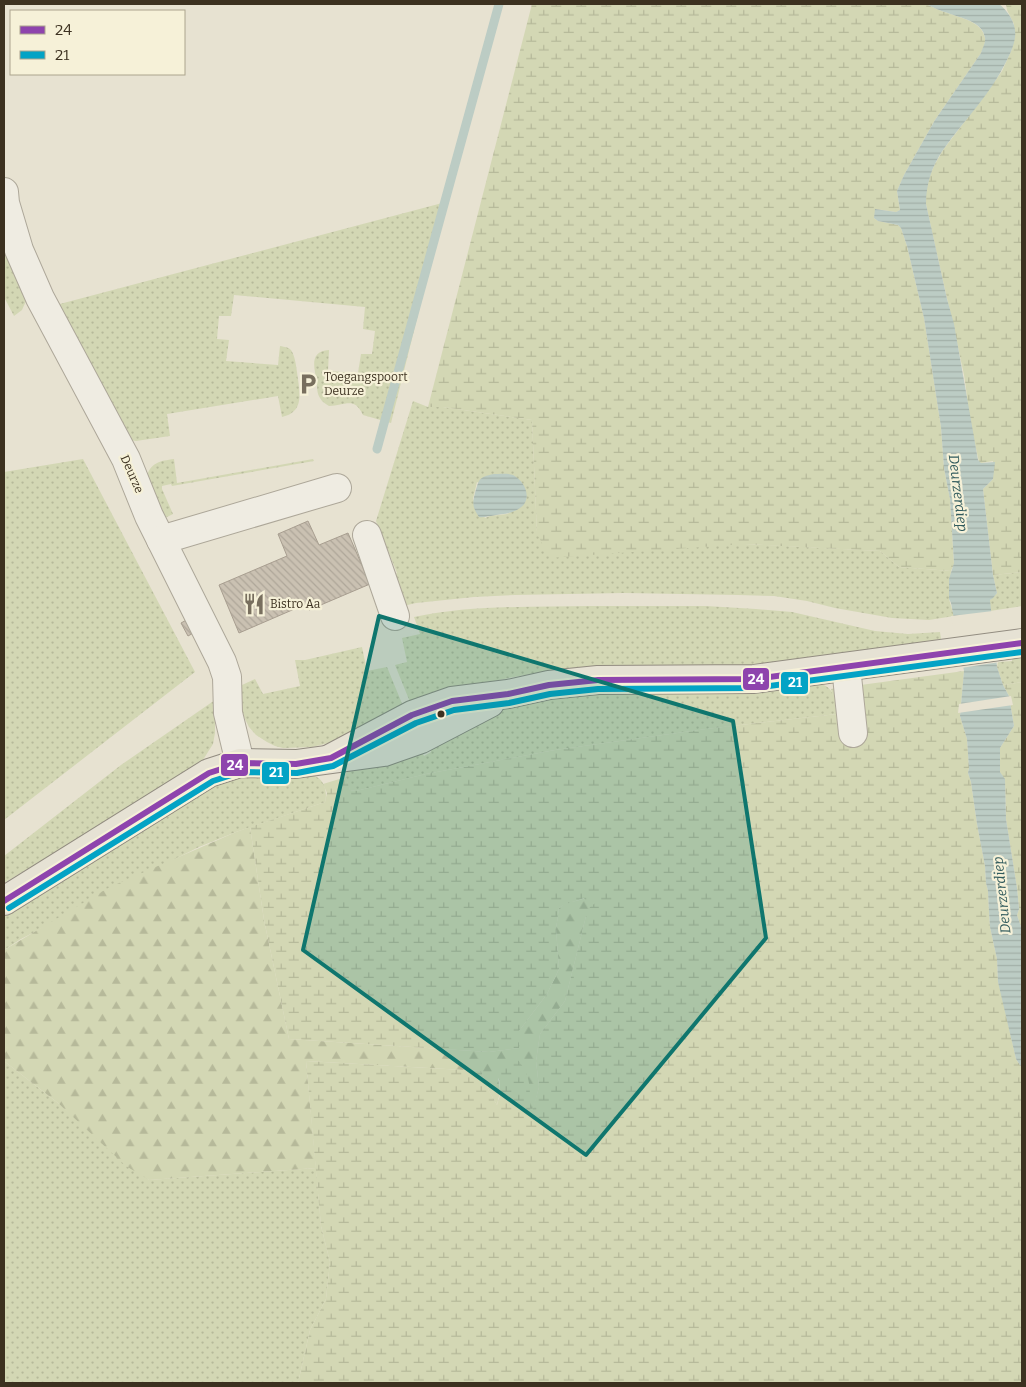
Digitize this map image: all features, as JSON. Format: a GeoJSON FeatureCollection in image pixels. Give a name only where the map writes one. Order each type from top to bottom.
{"type":"FeatureCollection","features":[{"type":"Feature","properties":{"kind":"main road"},"geometry":{"type":"LineString","coordinates":[[4,901],[209,773],[240,763],[296,764],[331,758],[412,715],[452,701],[508,694],[549,685],[598,680],[754,679],[1016,644]]}},
{"type":"Feature","properties":{"kind":"street","name":"Deurze"},"geometry":{"type":"LineString","coordinates":[[4,192],[4,203],[19,250],[40,298],[126,460],[150,516],[222,662],[227,677],[228,713],[240,763]]}},
{"type":"Feature","properties":{"kind":"street"},"geometry":{"type":"LineString","coordinates":[[162,540],[337,488]]}},
{"type":"Feature","properties":{"kind":"street"},"geometry":{"type":"LineString","coordinates":[[367,535],[395,616]]}},
{"type":"Feature","properties":{"kind":"street"},"geometry":{"type":"LineString","coordinates":[[846,667],[853,733]]}},
{"type":"Feature","properties":{"kind":"highlighted area"},"geometry":{"type":"Polygon","coordinates":[[[379,616],[733,721],[766,938],[586,1155],[303,950],[379,616]]]}},
{"type":"Feature","properties":{"kind":"green space"},"geometry":{"type":"Polygon","coordinates":[[[532,4],[926,4],[970,21],[983,32],[985,40],[981,53],[935,120],[904,175],[897,191],[900,210],[896,212],[876,209],[874,218],[878,221],[898,225],[901,228],[924,318],[941,427],[944,468],[950,499],[954,564],[951,571],[899,567],[880,551],[744,544],[549,558],[537,533],[532,420],[443,407],[428,407],[532,4]]]}},
{"type":"Feature","properties":{"kind":"green space"},"geometry":{"type":"Polygon","coordinates":[[[1006,4],[1022,4],[1022,572],[993,575],[983,489],[993,479],[993,461],[979,462],[968,409],[964,375],[926,204],[926,191],[930,175],[943,150],[1002,71],[1012,49],[1014,24],[1006,4]]]}},
{"type":"Feature","properties":{"kind":"green space"},"geometry":{"type":"Polygon","coordinates":[[[446,202],[391,423],[363,415],[360,409],[353,404],[329,406],[322,401],[318,392],[314,361],[318,353],[329,350],[328,371],[358,373],[361,354],[372,354],[375,331],[363,329],[365,307],[234,295],[231,316],[219,316],[217,339],[229,340],[226,361],[278,365],[280,346],[290,349],[295,361],[299,393],[298,405],[295,410],[282,417],[278,396],[167,414],[170,436],[136,441],[130,440],[56,305],[446,202]]]}},
{"type":"Feature","properties":{"kind":"green space"},"geometry":{"type":"Polygon","coordinates":[[[4,235],[26,286],[26,301],[22,310],[14,316],[4,297],[4,235]]]}},
{"type":"Feature","properties":{"kind":"green space"},"geometry":{"type":"Polygon","coordinates":[[[413,401],[428,407],[443,407],[532,420],[537,533],[880,551],[899,567],[951,571],[949,599],[954,616],[929,620],[892,618],[774,596],[738,595],[624,593],[515,595],[474,597],[403,606],[392,576],[397,573],[376,521],[413,401]],[[477,482],[473,499],[485,518],[507,514],[519,508],[477,482]]]}},
{"type":"Feature","properties":{"kind":"green space"},"geometry":{"type":"Polygon","coordinates":[[[83,459],[195,672],[4,820],[4,472],[83,459]]]}},
{"type":"Feature","properties":{"kind":"green space"},"geometry":{"type":"Polygon","coordinates":[[[174,459],[177,483],[313,459],[314,461],[172,486],[171,484],[162,486],[173,514],[163,519],[146,479],[150,469],[156,463],[174,459]]]}},
{"type":"Feature","properties":{"kind":"green space"},"geometry":{"type":"Polygon","coordinates":[[[1022,572],[1022,606],[990,611],[990,600],[997,593],[993,575],[1022,572]]]}},
{"type":"Feature","properties":{"kind":"green space"},"geometry":{"type":"Polygon","coordinates":[[[590,606],[706,606],[792,612],[875,631],[908,634],[940,632],[941,639],[756,666],[590,667],[544,672],[482,684],[446,694],[412,707],[395,665],[407,662],[402,638],[420,634],[414,617],[457,610],[590,606]]]}},
{"type":"Feature","properties":{"kind":"green space"},"geometry":{"type":"Polygon","coordinates":[[[362,647],[367,671],[387,667],[403,706],[341,740],[312,747],[283,748],[275,746],[256,735],[249,727],[241,705],[242,685],[255,679],[263,694],[300,686],[295,660],[305,660],[362,647]]]}},
{"type":"Feature","properties":{"kind":"green space"},"geometry":{"type":"Polygon","coordinates":[[[1022,656],[1022,682],[1003,685],[997,667],[998,662],[1012,661],[1012,657],[1022,656]]]}},
{"type":"Feature","properties":{"kind":"green space"},"geometry":{"type":"Polygon","coordinates":[[[964,671],[960,716],[967,739],[968,773],[985,866],[990,927],[997,959],[998,982],[1016,1059],[1022,1068],[1022,1383],[298,1383],[310,1330],[326,1299],[330,1262],[321,1226],[306,1061],[481,1071],[497,1105],[500,1094],[499,1075],[501,1066],[504,1062],[517,1059],[529,1080],[531,1116],[539,1087],[536,1061],[540,1034],[565,1001],[586,916],[590,907],[598,901],[587,902],[584,898],[559,908],[556,929],[559,969],[547,994],[519,1031],[519,1048],[489,1052],[289,1039],[264,920],[250,827],[325,802],[327,793],[323,784],[346,777],[350,790],[356,791],[426,774],[555,750],[706,729],[837,714],[831,689],[964,671]]]}},
{"type":"Feature","properties":{"kind":"green space"},"geometry":{"type":"Polygon","coordinates":[[[1022,682],[1022,930],[1017,915],[1019,909],[1017,888],[1006,819],[1005,780],[1000,772],[1000,748],[1014,726],[1009,696],[1003,685],[1022,682]]]}},
{"type":"Feature","properties":{"kind":"green space"},"geometry":{"type":"Polygon","coordinates":[[[820,684],[831,691],[837,714],[706,729],[555,750],[426,774],[356,791],[350,790],[345,775],[348,770],[420,748],[424,756],[431,752],[430,749],[487,714],[523,703],[552,697],[596,692],[734,692],[820,684]]]}},
{"type":"Feature","properties":{"kind":"green space"},"geometry":{"type":"Polygon","coordinates":[[[215,700],[213,744],[201,763],[4,883],[4,856],[121,765],[215,700]]]}},
{"type":"Feature","properties":{"kind":"green space"},"geometry":{"type":"Polygon","coordinates":[[[239,776],[286,778],[314,776],[323,783],[326,794],[325,802],[236,832],[199,847],[21,939],[4,950],[4,912],[216,785],[239,776]]]}},
{"type":"Feature","properties":{"kind":"green space"},"geometry":{"type":"Polygon","coordinates":[[[250,827],[264,920],[289,1039],[489,1052],[519,1048],[519,1031],[547,994],[559,969],[556,929],[559,908],[567,902],[585,898],[599,901],[586,916],[565,1001],[540,1034],[536,1061],[539,1087],[531,1119],[498,1078],[500,1092],[497,1105],[481,1071],[306,1061],[316,1168],[149,1180],[126,1166],[58,1103],[4,1061],[4,950],[110,887],[250,827]]]}},
{"type":"Feature","properties":{"kind":"green space"},"geometry":{"type":"Polygon","coordinates":[[[4,1061],[58,1103],[149,1180],[316,1168],[321,1226],[330,1262],[326,1299],[310,1330],[298,1383],[4,1383],[4,1061]]]}},
{"type":"Feature","properties":{"kind":"water","name":"Deurzerdiep"},"geometry":{"type":"Polygon","coordinates":[[[926,4],[999,4],[1006,10],[1015,27],[1012,50],[1000,74],[936,162],[928,182],[926,204],[954,324],[978,460],[981,463],[995,462],[993,479],[983,489],[993,575],[997,593],[990,600],[997,667],[1009,696],[1014,726],[1000,748],[1000,772],[1005,779],[1006,819],[1017,888],[1019,909],[1017,915],[1022,930],[1022,1068],[1016,1059],[998,982],[997,959],[990,927],[985,866],[968,773],[967,739],[960,716],[964,671],[949,599],[949,579],[954,563],[950,499],[944,468],[941,427],[924,318],[901,228],[898,225],[878,221],[874,218],[875,209],[896,212],[900,210],[897,191],[904,175],[935,120],[981,53],[985,42],[983,32],[976,24],[926,4]]]}},
{"type":"Feature","properties":{"kind":"water"},"geometry":{"type":"Polygon","coordinates":[[[494,474],[513,475],[521,481],[526,490],[526,500],[520,508],[513,512],[479,517],[473,503],[477,485],[485,476],[494,474]]]}},
{"type":"Feature","properties":{"kind":"pier"},"geometry":{"type":"Polygon","coordinates":[[[993,611],[1000,662],[961,668],[951,616],[993,611]]]}},
{"type":"Feature","properties":{"kind":"pier"},"geometry":{"type":"Polygon","coordinates":[[[1011,696],[1013,705],[958,713],[959,704],[1011,696]]]}},
{"type":"Feature","properties":{"kind":"building"},"geometry":{"type":"Polygon","coordinates":[[[308,521],[319,545],[348,533],[370,584],[309,610],[306,604],[239,633],[219,585],[287,556],[278,534],[308,521]]]}},
{"type":"Feature","properties":{"kind":"building"},"geometry":{"type":"Polygon","coordinates":[[[190,618],[197,631],[188,636],[181,623],[190,618]]]}},
{"type":"Feature","properties":{"kind":"waterway"},"geometry":{"type":"LineString","coordinates":[[377,449],[499,4]]}},
{"type":"Feature","properties":{"kind":"transit line","name":"24"},"geometry":{"type":"LineString","coordinates":[[4,901],[209,773],[240,763],[296,764],[331,758],[412,715],[452,701],[508,694],[549,685],[598,680],[754,679],[1022,643]]}},
{"type":"Feature","properties":{"kind":"transit line","name":"21"},"geometry":{"type":"LineString","coordinates":[[9,908],[213,781],[241,772],[297,773],[333,766],[416,723],[454,710],[509,703],[550,694],[598,689],[755,688],[1022,652]]}},
{"type":"Feature","properties":{"kind":"place","name":"Toegangspoort Deurze"},"geometry":{"type":"Point","coordinates":[308,384]}},
{"type":"Feature","properties":{"kind":"place","name":"Bistro Aa"},"geometry":{"type":"Point","coordinates":[254,604]}}]}
